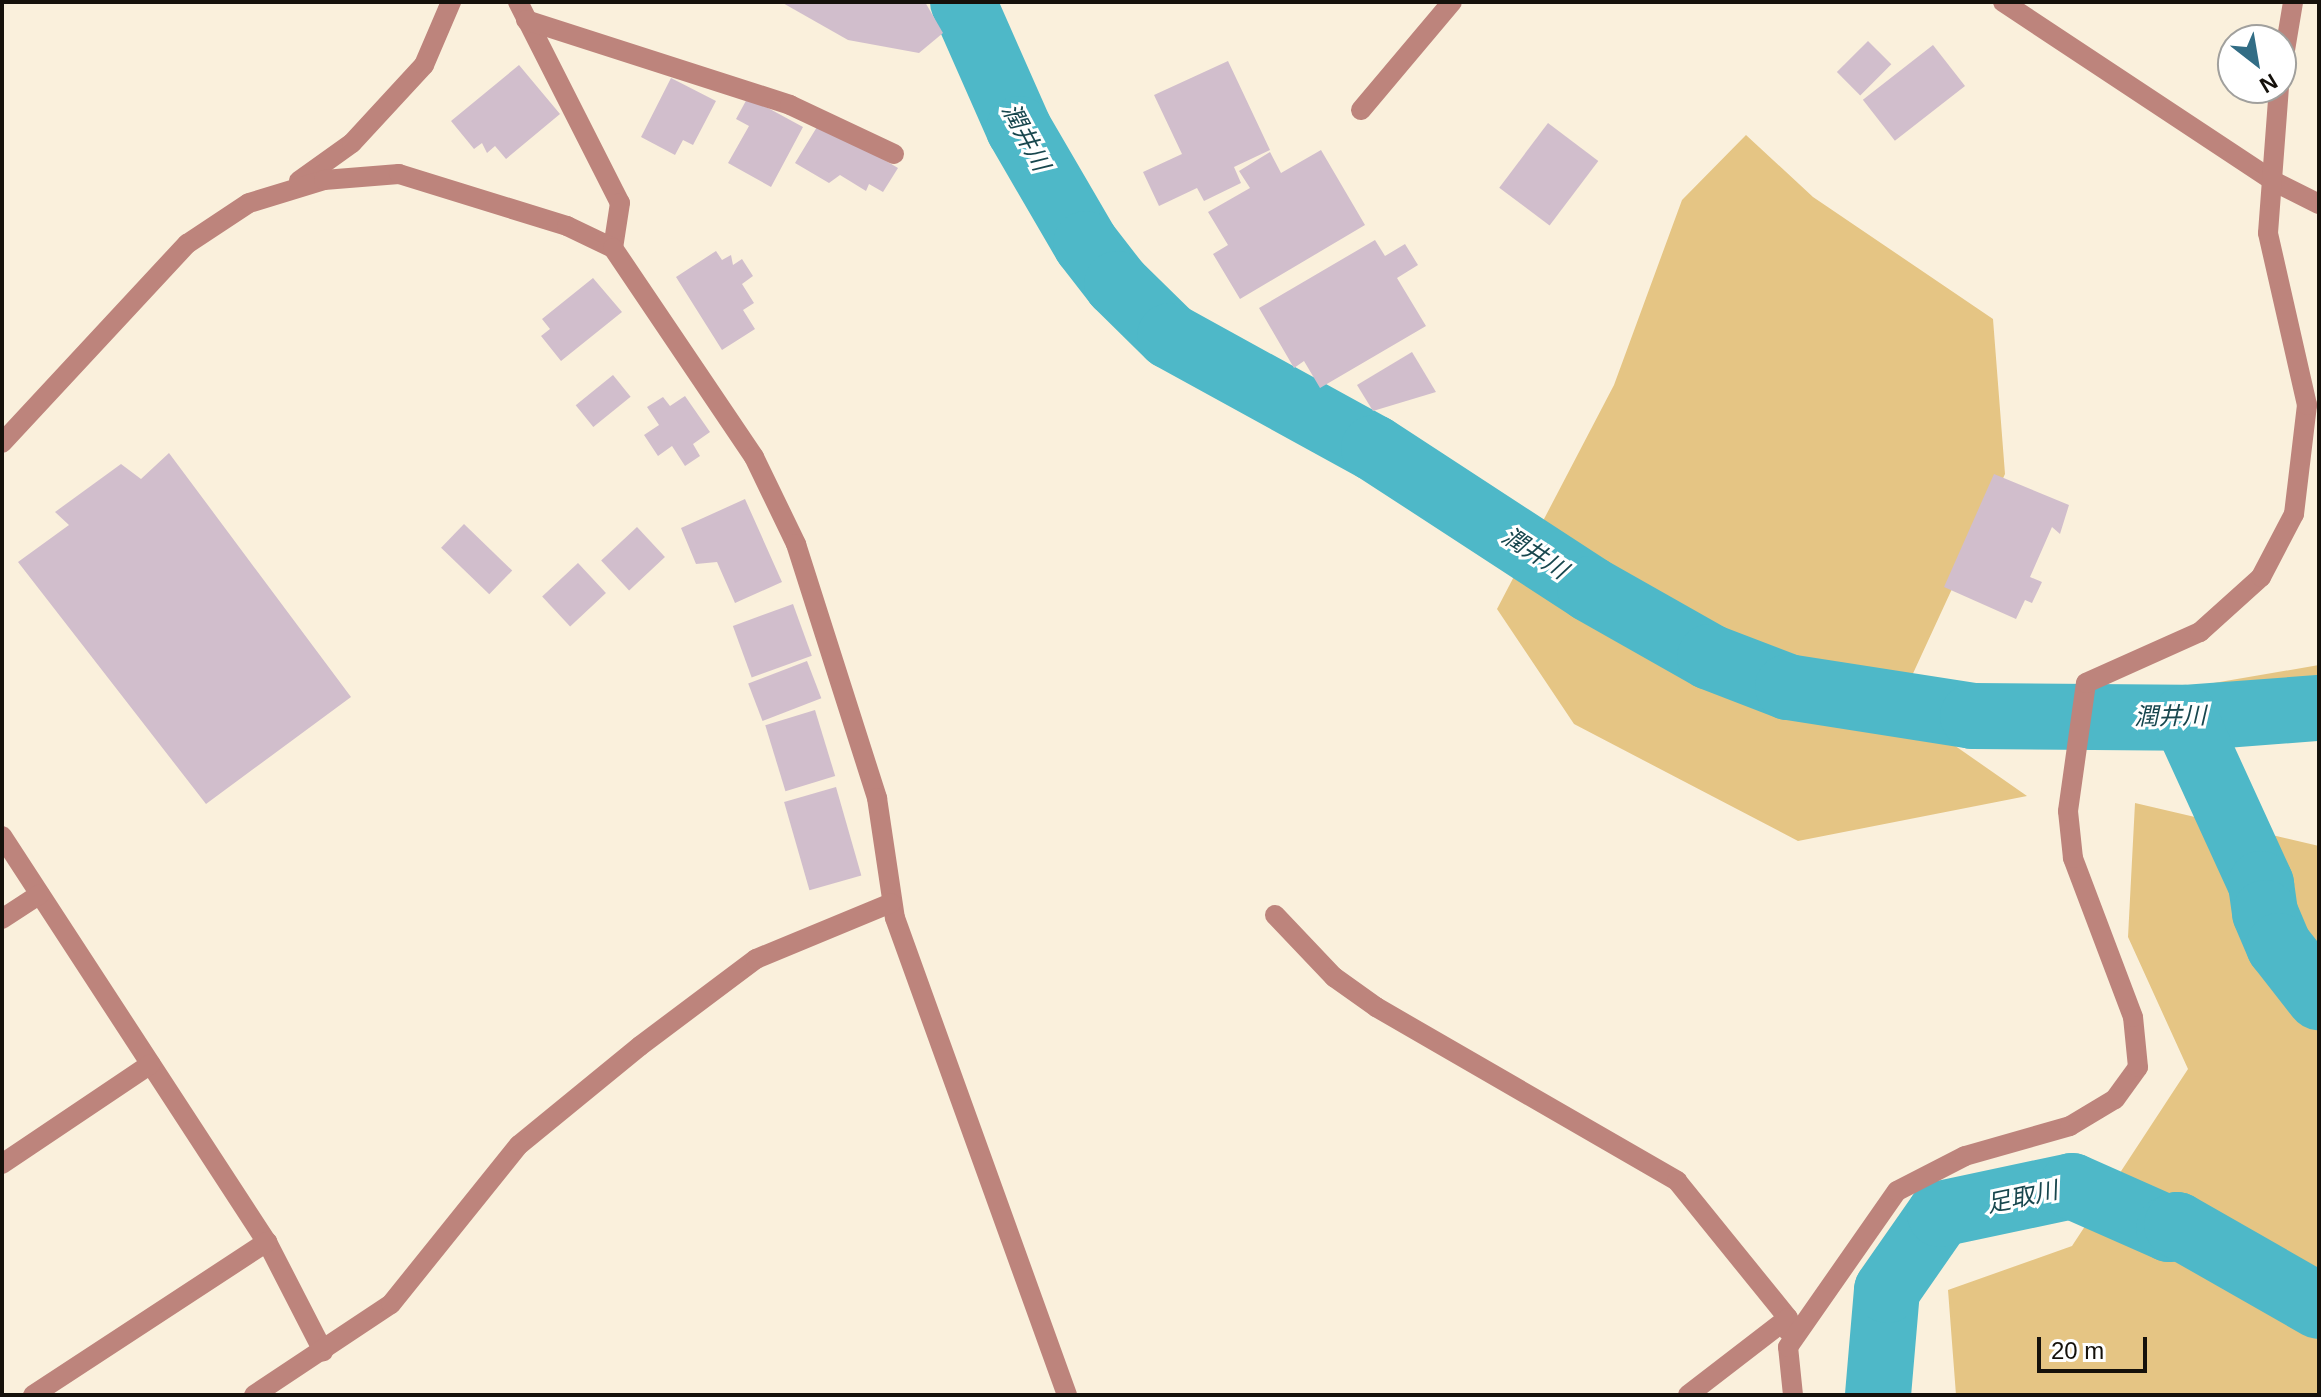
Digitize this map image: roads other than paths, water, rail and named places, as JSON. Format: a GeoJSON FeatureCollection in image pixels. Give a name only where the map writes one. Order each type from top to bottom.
{"type":"FeatureCollection","features":[{"type":"Feature","properties":{"kind":"street"},"geometry":{"type":"LineString","coordinates":[[285,192],[352,143],[424,65],[451,2]]}},
{"type":"Feature","properties":{"kind":"street"},"geometry":{"type":"LineString","coordinates":[[1361,110],[1452,2]]}},
{"type":"Feature","properties":{"kind":"street"},"geometry":{"type":"LineString","coordinates":[[2003,2],[2275,182],[2319,204]]}},
{"type":"Feature","properties":{"kind":"street"},"geometry":{"type":"LineString","coordinates":[[2289,24],[2293,2]]}},
{"type":"Feature","properties":{"kind":"street"},"geometry":{"type":"LineString","coordinates":[[522,11],[620,203],[613,248]]}},
{"type":"Feature","properties":{"kind":"street"},"geometry":{"type":"LineString","coordinates":[[522,11],[790,105],[894,154]]}},
{"type":"Feature","properties":{"kind":"street"},"geometry":{"type":"LineString","coordinates":[[1788,1347],[1897,1191],[1965,1156],[2070,1126],[2115,1099],[2138,1067],[2133,1017],[2073,858],[2068,811],[2086,683],[2200,632],[2261,577],[2294,514],[2307,405],[2268,233],[2275,182],[2278,104]]}},
{"type":"Feature","properties":{"kind":"street"},"geometry":{"type":"LineString","coordinates":[[2,443],[187,244],[249,203],[324,180],[399,174],[567,226],[613,248],[754,457],[796,544],[877,798],[891,903],[1067,1395]]}},
{"type":"Feature","properties":{"kind":"street"},"geometry":{"type":"LineString","coordinates":[[2,836],[267,1242],[323,1351]]}},
{"type":"Feature","properties":{"kind":"street"},"geometry":{"type":"LineString","coordinates":[[2,919],[40,894]]}},
{"type":"Feature","properties":{"kind":"street"},"geometry":{"type":"LineString","coordinates":[[254,1395],[391,1304],[519,1145],[640,1046],[756,959],[891,903]]}},
{"type":"Feature","properties":{"kind":"street"},"geometry":{"type":"LineString","coordinates":[[1275,915],[1334,977],[1376,1007],[1677,1181],[1788,1318],[1793,1395]]}},
{"type":"Feature","properties":{"kind":"street"},"geometry":{"type":"LineString","coordinates":[[2,1164],[151,1064]]}},
{"type":"Feature","properties":{"kind":"street"},"geometry":{"type":"LineString","coordinates":[[33,1395],[267,1242]]}},
{"type":"Feature","properties":{"kind":"street"},"geometry":{"type":"LineString","coordinates":[[1688,1395],[1788,1318]]}},
{"type":"Feature","properties":{"kind":"waterway","name":"潤井川"},"geometry":{"type":"LineString","coordinates":[[963,2],[1019,129],[1086,244],[1117,284],[1170,336],[1374,448],[1590,589],[1710,657],[1788,687],[1973,716],[2185,718],[2319,708]]}},
{"type":"Feature","properties":{"kind":"waterway","name":"足取川"},"geometry":{"type":"LineString","coordinates":[[2185,718],[2261,884],[2265,913],[2279,946],[2319,997]]}},
{"type":"Feature","properties":{"kind":"waterway","name":"足取川"},"geometry":{"type":"LineString","coordinates":[[1878,1395],[1887,1290],[1940,1214],[2072,1186],[2169,1229],[2177,1225],[2319,1306]]}}]}
